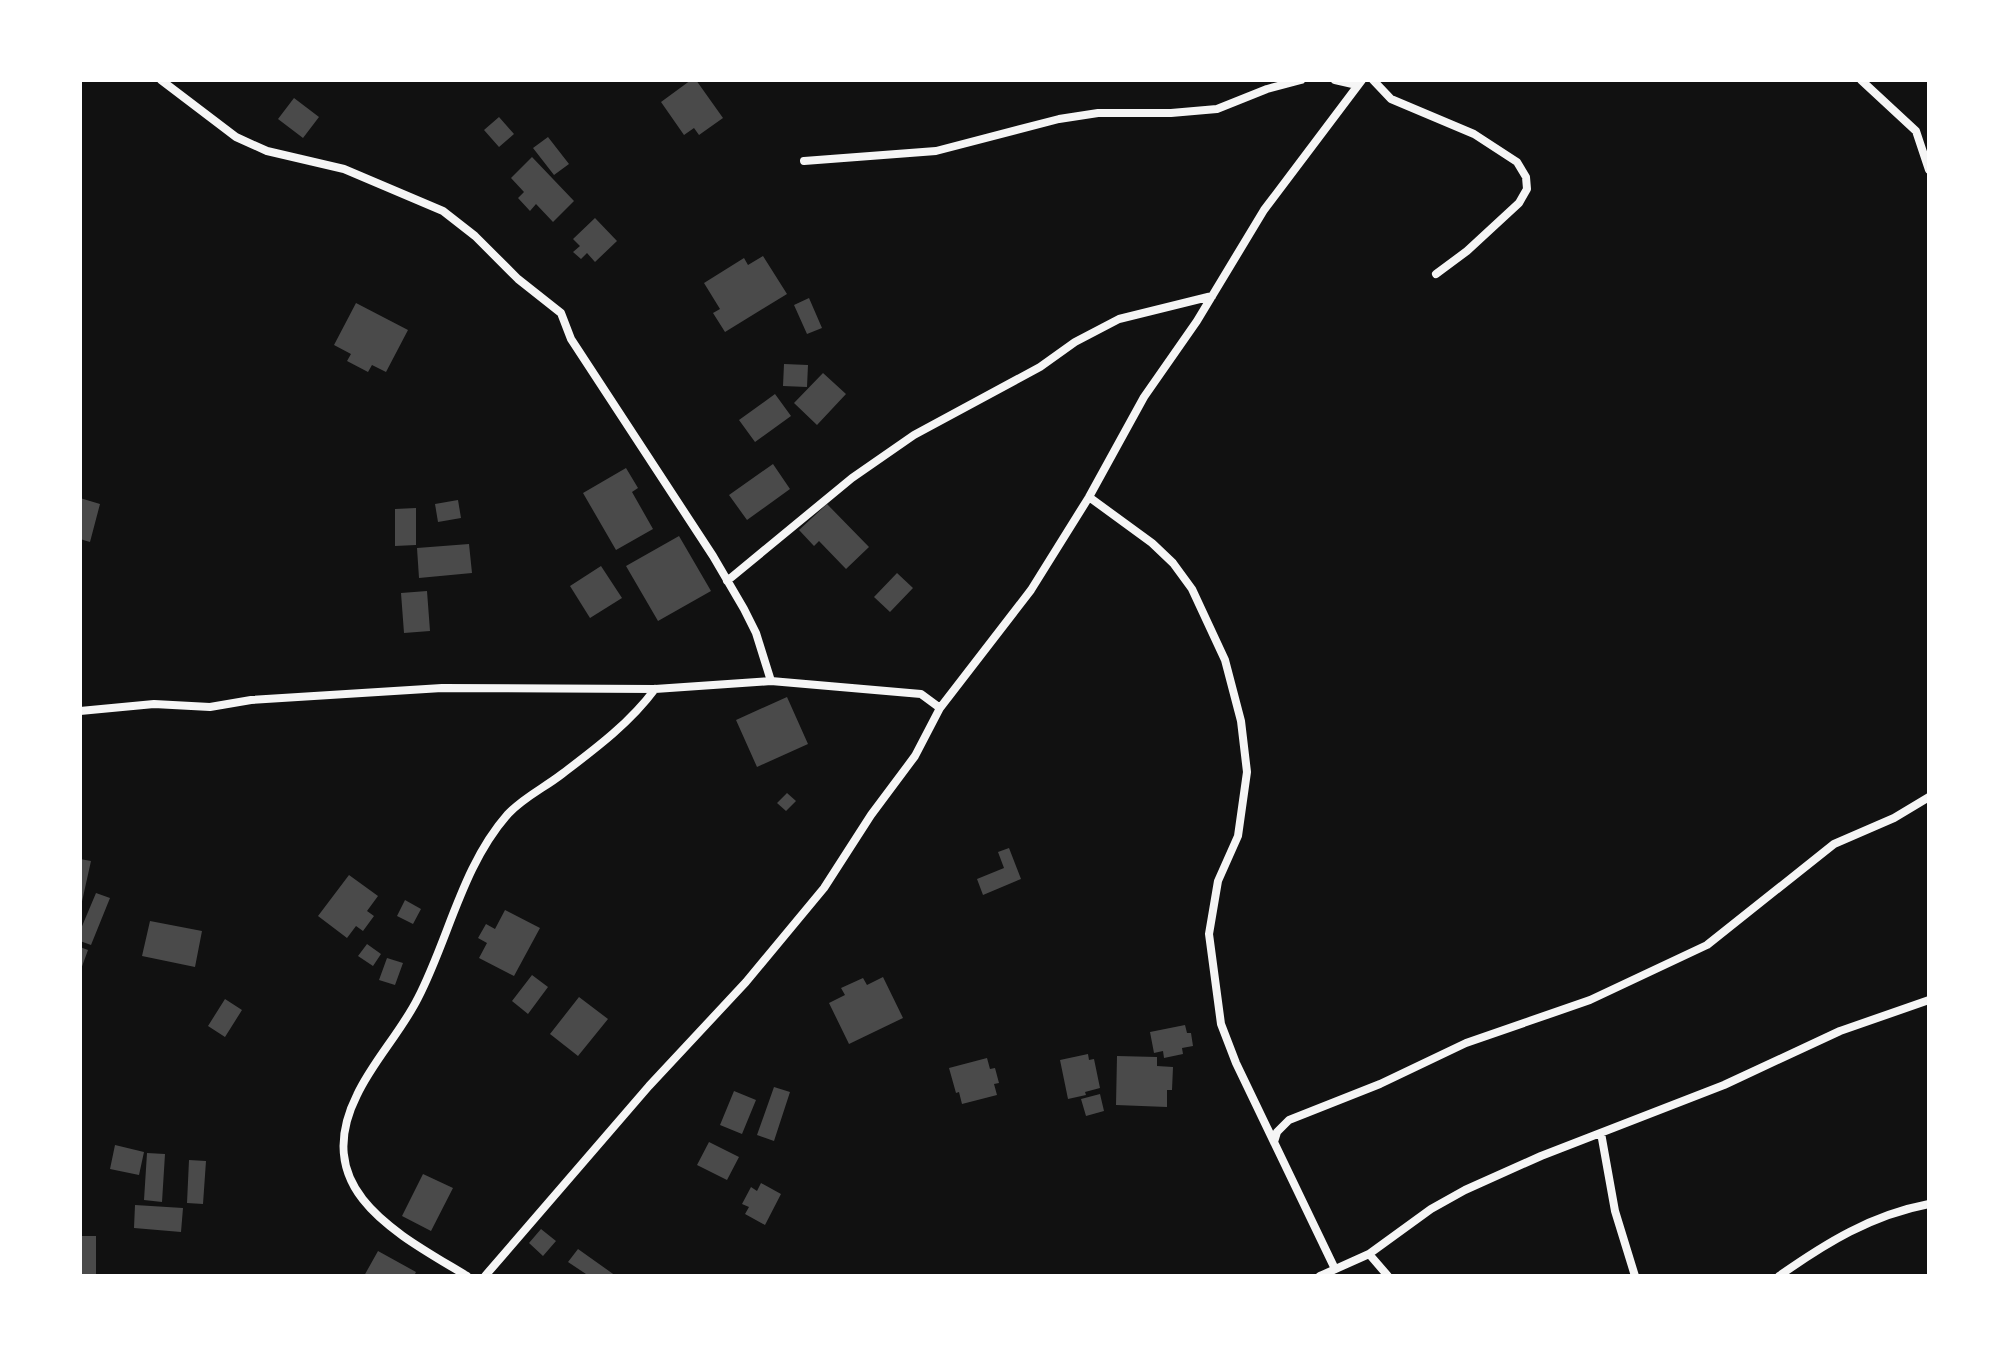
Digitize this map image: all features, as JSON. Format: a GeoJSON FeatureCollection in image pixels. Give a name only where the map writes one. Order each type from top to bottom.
{"type":"FeatureCollection","features":[{"type":"Feature","properties":{"kind":"street"},"geometry":{"type":"LineString","coordinates":[[161,80],[236,137],[267,151],[344,169],[443,211],[475,236],[507,270],[561,313],[571,339],[605,394],[727,581],[756,633],[771,681]]}},
{"type":"Feature","properties":{"kind":"street"},"geometry":{"type":"LineString","coordinates":[[804,161],[936,151],[1059,119],[1098,113],[1171,113],[1217,109],[1267,89],[1301,80]]}},
{"type":"Feature","properties":{"kind":"street"},"geometry":{"type":"LineString","coordinates":[[1335,80],[1360,82]]}},
{"type":"Feature","properties":{"kind":"street"},"geometry":{"type":"LineString","coordinates":[[1373,80],[1391,99],[1474,134],[1517,162],[1526,177],[1527,189],[1519,203],[1467,251],[1436,274]]}},
{"type":"Feature","properties":{"kind":"street"},"geometry":{"type":"LineString","coordinates":[[1861,80],[1916,131],[1929,170]]}},
{"type":"Feature","properties":{"kind":"street"},"geometry":{"type":"LineString","coordinates":[[485,1276],[649,1086],[746,982],[824,888],[871,815],[915,756],[940,708],[1031,590],[1089,497],[1144,397],[1212,296],[1264,210],[1360,82]]}},
{"type":"Feature","properties":{"kind":"street"},"geometry":{"type":"LineString","coordinates":[[727,581],[852,478],[914,435],[1040,367],[1075,342],[1119,319],[1212,296]]}},
{"type":"Feature","properties":{"kind":"street"},"geometry":{"type":"LineString","coordinates":[[1089,497],[1152,543],[1192,589],[1225,660],[1235,694],[1247,772],[1238,836],[1218,881],[1209,934],[1221,1024],[1236,1063],[1335,1269]]}},
{"type":"Feature","properties":{"kind":"street"},"geometry":{"type":"LineString","coordinates":[[80,711],[154,704],[210,707],[251,700],[442,688],[655,689],[771,681],[921,694],[940,708]]}},
{"type":"Feature","properties":{"kind":"street"},"geometry":{"type":"LineString","coordinates":[[467,1276],[406,1236],[365,1204],[352,1187],[345,1162],[343,1137],[346,1119],[357,1093],[418,997],[452,915],[493,834],[509,813],[529,795],[560,776],[639,711],[655,689]]}},
{"type":"Feature","properties":{"kind":"street"},"geometry":{"type":"LineString","coordinates":[[1274,1142],[1281,1126],[1289,1120],[1380,1084],[1466,1043],[1590,1000],[1707,945],[1834,844],[1894,818],[1929,797]]}},
{"type":"Feature","properties":{"kind":"street"},"geometry":{"type":"LineString","coordinates":[[1320,1276],[1369,1254],[1431,1209],[1465,1190],[1541,1156],[1724,1085],[1840,1031],[1929,1000]]}},
{"type":"Feature","properties":{"kind":"street"},"geometry":{"type":"LineString","coordinates":[[1601,1133],[1610,1188],[1635,1276]]}},
{"type":"Feature","properties":{"kind":"street"},"geometry":{"type":"LineString","coordinates":[[1779,1276],[1852,1229],[1900,1210],[1929,1204]]}},
{"type":"Feature","properties":{"kind":"street"},"geometry":{"type":"LineString","coordinates":[[1369,1254],[1388,1276]]}},
{"type":"Feature","properties":{"kind":"building"},"geometry":{"type":"Polygon","coordinates":[[[691,80],[696,80],[723,118],[699,135],[694,128],[684,135],[661,102],[691,80]]]}},
{"type":"Feature","properties":{"kind":"building"},"geometry":{"type":"Polygon","coordinates":[[[294,98],[319,117],[303,138],[278,119],[294,98]]]}},
{"type":"Feature","properties":{"kind":"building"},"geometry":{"type":"Polygon","coordinates":[[[499,117],[514,134],[499,147],[484,130],[499,117]]]}},
{"type":"Feature","properties":{"kind":"building"},"geometry":{"type":"Polygon","coordinates":[[[548,137],[569,164],[554,175],[533,148],[548,137]]]}},
{"type":"Feature","properties":{"kind":"building"},"geometry":{"type":"Polygon","coordinates":[[[532,157],[574,201],[553,222],[536,204],[530,211],[518,198],[524,192],[511,178],[532,157]]]}},
{"type":"Feature","properties":{"kind":"building"},"geometry":{"type":"Polygon","coordinates":[[[595,218],[617,241],[595,262],[587,253],[581,259],[573,252],[580,246],[573,239],[595,218]]]}},
{"type":"Feature","properties":{"kind":"building"},"geometry":{"type":"Polygon","coordinates":[[[763,256],[787,294],[725,332],[713,313],[720,309],[704,283],[744,258],[748,265],[763,256]]]}},
{"type":"Feature","properties":{"kind":"building"},"geometry":{"type":"Polygon","coordinates":[[[809,298],[822,328],[807,334],[794,305],[809,298]]]}},
{"type":"Feature","properties":{"kind":"building"},"geometry":{"type":"Polygon","coordinates":[[[356,303],[408,330],[386,372],[372,365],[368,372],[347,361],[351,354],[334,345],[356,303]]]}},
{"type":"Feature","properties":{"kind":"building"},"geometry":{"type":"Polygon","coordinates":[[[784,364],[808,365],[807,387],[783,386],[784,364]]]}},
{"type":"Feature","properties":{"kind":"building"},"geometry":{"type":"Polygon","coordinates":[[[823,373],[846,394],[817,425],[794,403],[823,373]]]}},
{"type":"Feature","properties":{"kind":"building"},"geometry":{"type":"Polygon","coordinates":[[[775,394],[791,416],[755,442],[739,420],[775,394]]]}},
{"type":"Feature","properties":{"kind":"building"},"geometry":{"type":"Polygon","coordinates":[[[773,464],[790,489],[747,520],[729,495],[773,464]]]}},
{"type":"Feature","properties":{"kind":"building"},"geometry":{"type":"Polygon","coordinates":[[[626,468],[638,488],[632,492],[653,529],[616,550],[583,493],[626,468]]]}},
{"type":"Feature","properties":{"kind":"building"},"geometry":{"type":"Polygon","coordinates":[[[80,498],[100,504],[90,542],[80,539],[80,498]]]}},
{"type":"Feature","properties":{"kind":"building"},"geometry":{"type":"Polygon","coordinates":[[[458,500],[461,518],[438,522],[435,504],[458,500]]]}},
{"type":"Feature","properties":{"kind":"building"},"geometry":{"type":"Polygon","coordinates":[[[827,504],[869,547],[846,569],[819,541],[814,546],[799,530],[827,504]]]}},
{"type":"Feature","properties":{"kind":"building"},"geometry":{"type":"Polygon","coordinates":[[[416,508],[416,545],[395,546],[395,509],[416,508]]]}},
{"type":"Feature","properties":{"kind":"building"},"geometry":{"type":"Polygon","coordinates":[[[679,536],[711,591],[658,621],[626,566],[679,536]]]}},
{"type":"Feature","properties":{"kind":"building"},"geometry":{"type":"Polygon","coordinates":[[[469,544],[472,573],[419,578],[417,548],[469,544]]]}},
{"type":"Feature","properties":{"kind":"building"},"geometry":{"type":"Polygon","coordinates":[[[601,566],[622,598],[590,618],[570,586],[601,566]]]}},
{"type":"Feature","properties":{"kind":"building"},"geometry":{"type":"Polygon","coordinates":[[[897,573],[913,588],[890,612],[874,597],[897,573]]]}},
{"type":"Feature","properties":{"kind":"building"},"geometry":{"type":"Polygon","coordinates":[[[427,591],[430,631],[404,633],[401,593],[427,591]]]}},
{"type":"Feature","properties":{"kind":"building"},"geometry":{"type":"Polygon","coordinates":[[[787,697],[808,744],[757,767],[736,720],[787,697]]]}},
{"type":"Feature","properties":{"kind":"building"},"geometry":{"type":"Polygon","coordinates":[[[787,793],[796,801],[786,811],[777,803],[787,793]]]}},
{"type":"Feature","properties":{"kind":"building"},"geometry":{"type":"Polygon","coordinates":[[[1009,848],[1021,879],[983,895],[977,879],[1004,868],[998,852],[1009,848]]]}},
{"type":"Feature","properties":{"kind":"building"},"geometry":{"type":"Polygon","coordinates":[[[80,859],[91,861],[81,906],[80,906],[80,859]]]}},
{"type":"Feature","properties":{"kind":"building"},"geometry":{"type":"Polygon","coordinates":[[[349,875],[378,896],[367,911],[374,916],[363,931],[356,926],[347,938],[318,916],[349,875]]]}},
{"type":"Feature","properties":{"kind":"building"},"geometry":{"type":"Polygon","coordinates":[[[96,893],[110,898],[91,945],[80,941],[80,931],[96,893]]]}},
{"type":"Feature","properties":{"kind":"building"},"geometry":{"type":"Polygon","coordinates":[[[405,900],[421,909],[413,924],[397,916],[405,900]]]}},
{"type":"Feature","properties":{"kind":"building"},"geometry":{"type":"Polygon","coordinates":[[[505,910],[540,928],[514,976],[479,958],[487,943],[478,938],[486,924],[495,929],[505,910]]]}},
{"type":"Feature","properties":{"kind":"building"},"geometry":{"type":"Polygon","coordinates":[[[150,921],[202,931],[195,967],[142,956],[150,921]]]}},
{"type":"Feature","properties":{"kind":"building"},"geometry":{"type":"Polygon","coordinates":[[[367,944],[381,954],[373,966],[358,956],[367,944]]]}},
{"type":"Feature","properties":{"kind":"building"},"geometry":{"type":"Polygon","coordinates":[[[80,947],[88,950],[80,972],[80,947]]]}},
{"type":"Feature","properties":{"kind":"building"},"geometry":{"type":"Polygon","coordinates":[[[387,958],[403,963],[395,985],[379,980],[387,958]]]}},
{"type":"Feature","properties":{"kind":"building"},"geometry":{"type":"Polygon","coordinates":[[[532,975],[548,987],[528,1014],[512,1001],[532,975]]]}},
{"type":"Feature","properties":{"kind":"building"},"geometry":{"type":"Polygon","coordinates":[[[883,977],[903,1018],[849,1044],[829,1003],[845,995],[841,988],[863,978],[867,985],[883,977]]]}},
{"type":"Feature","properties":{"kind":"building"},"geometry":{"type":"Polygon","coordinates":[[[579,997],[608,1019],[578,1056],[550,1034],[579,997]]]}},
{"type":"Feature","properties":{"kind":"building"},"geometry":{"type":"Polygon","coordinates":[[[225,999],[242,1010],[225,1037],[208,1026],[225,999]]]}},
{"type":"Feature","properties":{"kind":"building"},"geometry":{"type":"Polygon","coordinates":[[[1185,1025],[1187,1033],[1191,1033],[1193,1046],[1182,1048],[1183,1054],[1164,1058],[1163,1051],[1154,1053],[1150,1032],[1185,1025]]]}},
{"type":"Feature","properties":{"kind":"building"},"geometry":{"type":"Polygon","coordinates":[[[1088,1054],[1089,1060],[1094,1059],[1100,1088],[1068,1099],[1060,1060],[1088,1054]]]}},
{"type":"Feature","properties":{"kind":"building"},"geometry":{"type":"Polygon","coordinates":[[[1117,1056],[1157,1057],[1157,1066],[1173,1067],[1172,1090],[1167,1090],[1167,1107],[1116,1105],[1117,1056]]]}},
{"type":"Feature","properties":{"kind":"building"},"geometry":{"type":"Polygon","coordinates":[[[987,1058],[990,1069],[995,1068],[999,1083],[994,1084],[997,1095],[962,1104],[949,1068],[987,1058]]]}},
{"type":"Feature","properties":{"kind":"building"},"geometry":{"type":"Polygon","coordinates":[[[774,1087],[790,1092],[774,1141],[757,1135],[774,1087]]]}},
{"type":"Feature","properties":{"kind":"building"},"geometry":{"type":"Polygon","coordinates":[[[734,1091],[756,1100],[742,1134],[720,1125],[734,1091]]]}},
{"type":"Feature","properties":{"kind":"building"},"geometry":{"type":"Polygon","coordinates":[[[1100,1094],[1104,1111],[1086,1116],[1081,1099],[1100,1094]]]}},
{"type":"Feature","properties":{"kind":"building"},"geometry":{"type":"Polygon","coordinates":[[[709,1142],[739,1157],[727,1180],[697,1165],[709,1142]]]}},
{"type":"Feature","properties":{"kind":"building"},"geometry":{"type":"Polygon","coordinates":[[[115,1145],[144,1152],[139,1175],[110,1169],[115,1145]]]}},
{"type":"Feature","properties":{"kind":"building"},"geometry":{"type":"Polygon","coordinates":[[[147,1153],[165,1154],[162,1202],[144,1200],[147,1153]]]}},
{"type":"Feature","properties":{"kind":"building"},"geometry":{"type":"Polygon","coordinates":[[[189,1160],[206,1161],[203,1204],[187,1203],[189,1160]]]}},
{"type":"Feature","properties":{"kind":"building"},"geometry":{"type":"Polygon","coordinates":[[[423,1174],[453,1188],[431,1231],[402,1216],[423,1174]]]}},
{"type":"Feature","properties":{"kind":"building"},"geometry":{"type":"Polygon","coordinates":[[[761,1183],[781,1194],[765,1225],[745,1214],[749,1207],[742,1204],[751,1187],[757,1191],[761,1183]]]}},
{"type":"Feature","properties":{"kind":"building"},"geometry":{"type":"Polygon","coordinates":[[[135,1205],[183,1208],[181,1232],[134,1228],[135,1205]]]}},
{"type":"Feature","properties":{"kind":"building"},"geometry":{"type":"Polygon","coordinates":[[[541,1229],[556,1241],[543,1256],[529,1243],[541,1229]]]}},
{"type":"Feature","properties":{"kind":"building"},"geometry":{"type":"Polygon","coordinates":[[[80,1236],[96,1236],[96,1276],[80,1276],[80,1236]]]}},
{"type":"Feature","properties":{"kind":"building"},"geometry":{"type":"Polygon","coordinates":[[[578,1249],[616,1276],[589,1276],[568,1262],[578,1249]]]}},
{"type":"Feature","properties":{"kind":"building"},"geometry":{"type":"Polygon","coordinates":[[[378,1251],[416,1272],[414,1276],[364,1276],[378,1251]]]}}]}
